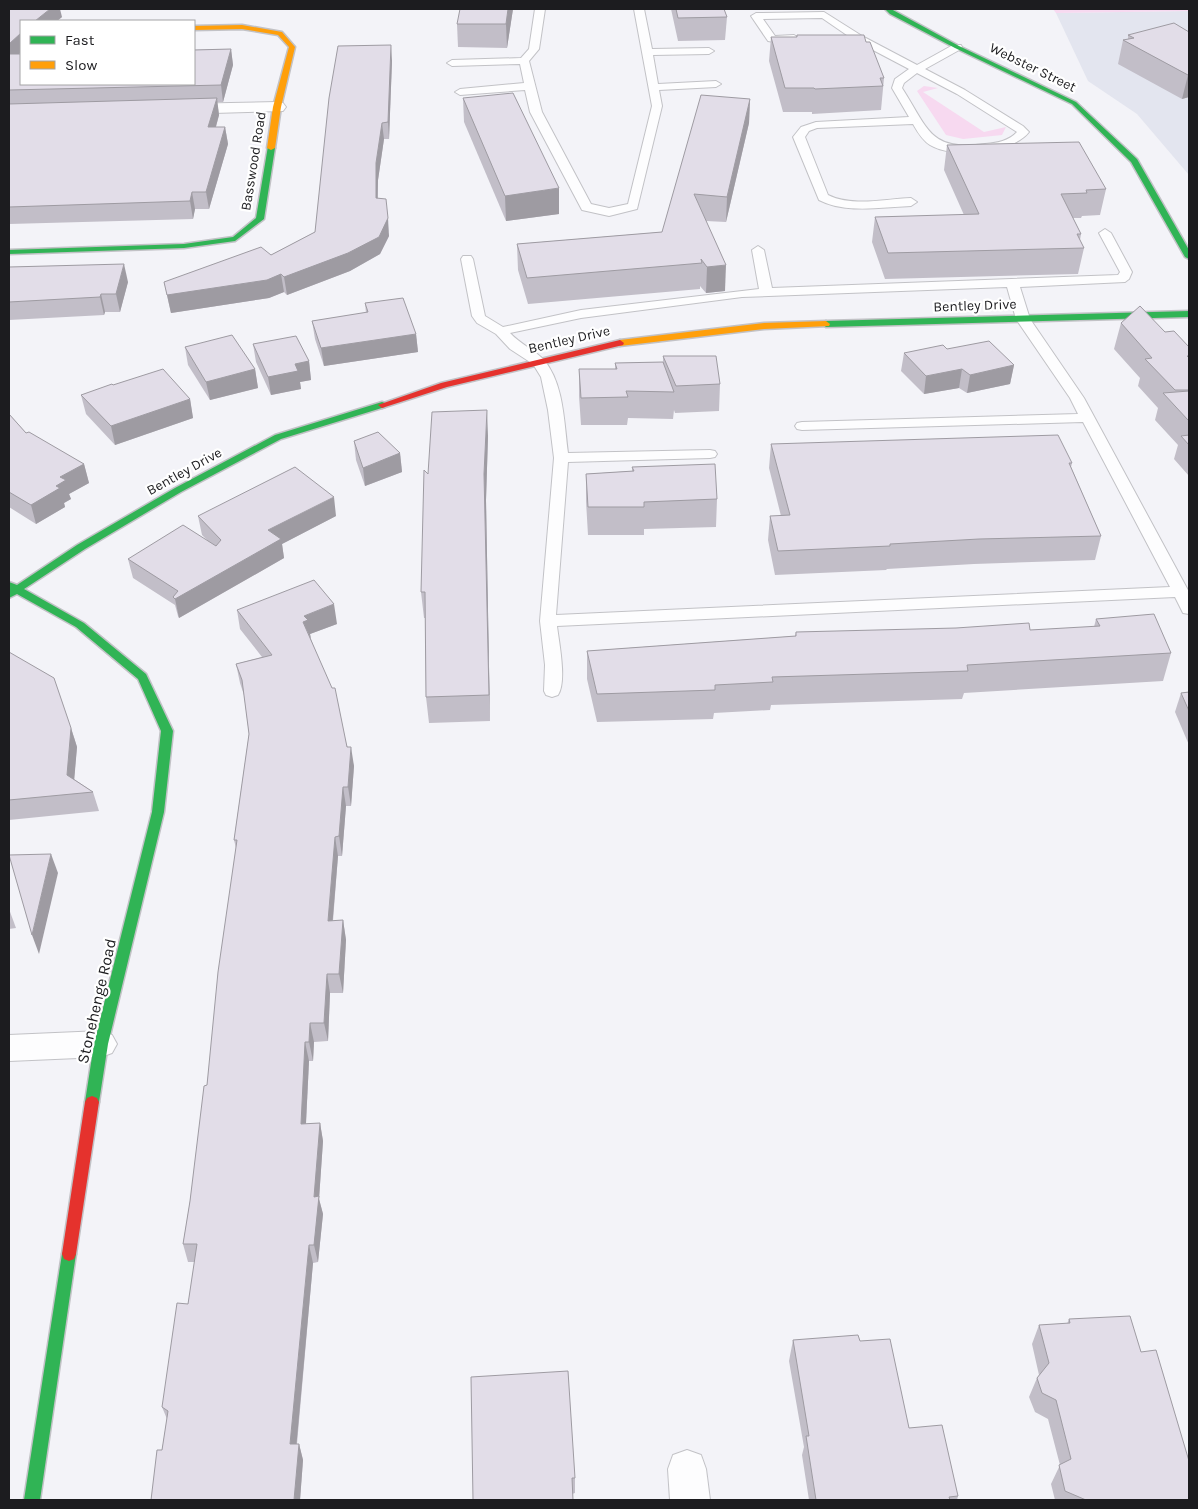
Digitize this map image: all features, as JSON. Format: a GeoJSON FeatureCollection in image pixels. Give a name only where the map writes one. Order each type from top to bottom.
{"type":"FeatureCollection","features":[{"type":"Feature","properties":{"kind":"street","name":"Webster Street"},"geometry":{"type":"LineString","coordinates":[[888,9],[892,13],[957,47],[1074,104],[1134,161],[1189,257]]}},
{"type":"Feature","properties":{"kind":"street","name":"Basswood Road"},"geometry":{"type":"LineString","coordinates":[[9,252],[184,246],[235,238],[260,219],[277,107],[292,47],[280,33],[242,27],[195,28]]}},
{"type":"Feature","properties":{"kind":"street"},"geometry":{"type":"LineString","coordinates":[[168,110],[277,107]]}},
{"type":"Feature","properties":{"kind":"street","name":"Bentley Drive"},"geometry":{"type":"LineString","coordinates":[[11,590],[178,490],[278,437],[444,385],[538,361],[622,342],[764,326],[1189,314]]}},
{"type":"Feature","properties":{"kind":"street","name":"Stonehenge Road"},"geometry":{"type":"LineString","coordinates":[[11,590],[80,625],[142,677],[167,731],[158,812],[101,1044],[32,1500]]}},
{"type":"Feature","properties":{"kind":"street"},"geometry":{"type":"LineString","coordinates":[[9,1048],[101,1044]]}},
{"type":"Feature","properties":{"kind":"lane"},"geometry":{"type":"LineString","coordinates":[[452,63],[524,61],[534,49],[540,9]]}},
{"type":"Feature","properties":{"kind":"lane"},"geometry":{"type":"LineString","coordinates":[[524,61],[536,112],[586,207],[609,212],[633,206],[657,106],[638,9]]}},
{"type":"Feature","properties":{"kind":"lane"},"geometry":{"type":"LineString","coordinates":[[810,38],[772,39],[756,16],[824,15],[858,38],[917,69],[961,92],[1019,128],[1023,132],[1016,141],[1004,145],[978,148],[938,145],[931,142],[917,120],[897,88],[900,81],[917,69],[957,47]]}},
{"type":"Feature","properties":{"kind":"lane"},"geometry":{"type":"LineString","coordinates":[[839,38],[858,38]]}},
{"type":"Feature","properties":{"kind":"lane"},"geometry":{"type":"LineString","coordinates":[[646,52],[709,51]]}},
{"type":"Feature","properties":{"kind":"lane"},"geometry":{"type":"LineString","coordinates":[[653,88],[716,84]]}},
{"type":"Feature","properties":{"kind":"lane"},"geometry":{"type":"LineString","coordinates":[[460,92],[530,86]]}},
{"type":"Feature","properties":{"kind":"lane"},"geometry":{"type":"LineString","coordinates":[[911,202],[840,204],[826,200],[823,197],[799,137],[804,129],[816,125],[917,120]]}},
{"type":"Feature","properties":{"kind":"lane"},"geometry":{"type":"LineString","coordinates":[[501,331],[580,314],[734,294],[1121,279],[1125,276],[1126,272],[1105,233]]}},
{"type":"Feature","properties":{"kind":"lane"},"geometry":{"type":"LineString","coordinates":[[758,250],[766,292]]}},
{"type":"Feature","properties":{"kind":"lane"},"geometry":{"type":"LineString","coordinates":[[467,259],[479,316],[482,320],[501,331],[515,346],[538,361],[548,377],[555,410],[560,458],[548,621],[552,664],[552,691]]}},
{"type":"Feature","properties":{"kind":"lane"},"geometry":{"type":"LineString","coordinates":[[1013,284],[1023,318],[1077,398],[1189,609]]}},
{"type":"Feature","properties":{"kind":"lane"},"geometry":{"type":"LineString","coordinates":[[802,426],[1086,418]]}},
{"type":"Feature","properties":{"kind":"lane"},"geometry":{"type":"LineString","coordinates":[[560,458],[710,454]]}},
{"type":"Feature","properties":{"kind":"lane"},"geometry":{"type":"LineString","coordinates":[[548,621],[1181,592]]}},
{"type":"Feature","properties":{"kind":"shaded area"},"geometry":{"type":"Polygon","coordinates":[[[1053,9],[1189,9],[1189,11],[1056,13],[1053,9]]]}},
{"type":"Feature","properties":{"kind":"shaded area"},"geometry":{"type":"Polygon","coordinates":[[[1189,11],[1189,175],[1137,114],[1088,81],[1056,13],[1189,11]]]}},
{"type":"Feature","properties":{"kind":"shaded area"},"geometry":{"type":"Polygon","coordinates":[[[924,86],[938,88],[923,92],[984,132],[1006,127],[1002,135],[963,139],[946,135],[917,91],[924,86]]]}},
{"type":"Feature","properties":{"kind":"building"},"geometry":{"type":"Polygon","coordinates":[[[9,9],[50,9],[36,20],[20,20],[20,34],[9,44],[9,9]]]}},
{"type":"Feature","properties":{"kind":"building"},"geometry":{"type":"Polygon","coordinates":[[[460,9],[508,9],[506,24],[457,24],[460,9]]]}},
{"type":"Feature","properties":{"kind":"building"},"geometry":{"type":"Polygon","coordinates":[[[676,9],[724,9],[727,17],[678,18],[676,9]]]}},
{"type":"Feature","properties":{"kind":"building"},"geometry":{"type":"Polygon","coordinates":[[[1174,23],[1189,32],[1188,75],[1123,40],[1134,38],[1128,35],[1174,23]]]}},
{"type":"Feature","properties":{"kind":"building"},"geometry":{"type":"Polygon","coordinates":[[[797,35],[864,35],[866,42],[870,42],[884,78],[880,78],[883,86],[815,89],[785,88],[771,37],[797,37],[797,35]]]}},
{"type":"Feature","properties":{"kind":"building"},"geometry":{"type":"Polygon","coordinates":[[[391,45],[388,122],[382,123],[376,163],[376,198],[386,199],[388,218],[379,237],[348,253],[284,277],[281,274],[267,280],[167,295],[164,282],[261,247],[271,255],[315,232],[329,98],[338,46],[391,45]]]}},
{"type":"Feature","properties":{"kind":"building"},"geometry":{"type":"Polygon","coordinates":[[[231,49],[221,85],[9,90],[9,54],[20,54],[20,85],[195,85],[195,50],[231,49]]]}},
{"type":"Feature","properties":{"kind":"building"},"geometry":{"type":"Polygon","coordinates":[[[513,93],[559,188],[505,196],[463,98],[513,93]]]}},
{"type":"Feature","properties":{"kind":"building"},"geometry":{"type":"Polygon","coordinates":[[[701,95],[750,99],[727,197],[694,194],[726,265],[707,267],[701,259],[702,263],[527,278],[517,244],[662,232],[701,95]]]}},
{"type":"Feature","properties":{"kind":"building"},"geometry":{"type":"Polygon","coordinates":[[[217,98],[208,127],[225,127],[206,192],[192,192],[190,201],[9,207],[9,104],[217,98]]]}},
{"type":"Feature","properties":{"kind":"building"},"geometry":{"type":"Polygon","coordinates":[[[1079,142],[1106,189],[1086,190],[1087,193],[1061,194],[1081,234],[1077,234],[1084,248],[888,253],[875,217],[979,214],[947,145],[1079,142]]]}},
{"type":"Feature","properties":{"kind":"building"},"geometry":{"type":"Polygon","coordinates":[[[124,264],[116,294],[101,294],[100,297],[9,302],[9,267],[124,264]]]}},
{"type":"Feature","properties":{"kind":"building"},"geometry":{"type":"Polygon","coordinates":[[[403,298],[416,334],[321,348],[312,321],[368,312],[365,303],[403,298]]]}},
{"type":"Feature","properties":{"kind":"building"},"geometry":{"type":"Polygon","coordinates":[[[1140,306],[1165,332],[1174,331],[1189,347],[1189,356],[1187,356],[1189,358],[1189,390],[1175,390],[1145,359],[1152,358],[1121,323],[1140,306]]]}},
{"type":"Feature","properties":{"kind":"building"},"geometry":{"type":"Polygon","coordinates":[[[232,335],[255,369],[206,382],[185,347],[232,335]]]}},
{"type":"Feature","properties":{"kind":"building"},"geometry":{"type":"Polygon","coordinates":[[[296,336],[309,361],[295,364],[298,371],[268,377],[253,344],[296,336]]]}},
{"type":"Feature","properties":{"kind":"building"},"geometry":{"type":"Polygon","coordinates":[[[989,341],[1014,365],[970,375],[962,369],[926,376],[904,353],[943,345],[947,349],[989,341]]]}},
{"type":"Feature","properties":{"kind":"building"},"geometry":{"type":"Polygon","coordinates":[[[663,356],[716,356],[720,384],[676,386],[663,356]]]}},
{"type":"Feature","properties":{"kind":"building"},"geometry":{"type":"Polygon","coordinates":[[[663,362],[674,392],[626,391],[628,397],[581,398],[579,369],[617,369],[615,363],[663,362]]]}},
{"type":"Feature","properties":{"kind":"building"},"geometry":{"type":"Polygon","coordinates":[[[163,369],[190,399],[111,426],[81,395],[112,384],[163,369]]]}},
{"type":"Feature","properties":{"kind":"building"},"geometry":{"type":"Polygon","coordinates":[[[1189,391],[1189,420],[1188,420],[1163,393],[1189,391]]]}},
{"type":"Feature","properties":{"kind":"building"},"geometry":{"type":"Polygon","coordinates":[[[487,410],[484,474],[489,695],[426,697],[425,592],[421,592],[424,470],[428,474],[432,412],[487,410]]]}},
{"type":"Feature","properties":{"kind":"building"},"geometry":{"type":"Polygon","coordinates":[[[9,414],[26,433],[29,432],[84,464],[60,477],[66,480],[56,486],[60,488],[31,505],[9,492],[9,414]]]}},
{"type":"Feature","properties":{"kind":"building"},"geometry":{"type":"Polygon","coordinates":[[[378,432],[400,453],[363,468],[354,441],[378,432]]]}},
{"type":"Feature","properties":{"kind":"building"},"geometry":{"type":"Polygon","coordinates":[[[1058,435],[1072,463],[1069,463],[1101,536],[979,539],[890,544],[890,546],[778,551],[770,516],[790,515],[771,444],[1058,435]]]}},
{"type":"Feature","properties":{"kind":"building"},"geometry":{"type":"Polygon","coordinates":[[[1189,435],[1189,445],[1181,436],[1189,435]]]}},
{"type":"Feature","properties":{"kind":"building"},"geometry":{"type":"Polygon","coordinates":[[[715,464],[717,499],[644,502],[644,507],[588,507],[586,474],[634,471],[632,467],[715,464]]]}},
{"type":"Feature","properties":{"kind":"building"},"geometry":{"type":"Polygon","coordinates":[[[295,467],[334,497],[268,530],[281,539],[175,599],[173,597],[178,591],[128,559],[183,525],[216,546],[221,540],[198,516],[295,467]]]}},
{"type":"Feature","properties":{"kind":"building"},"geometry":{"type":"Polygon","coordinates":[[[314,580],[334,604],[304,616],[308,620],[303,622],[332,688],[335,688],[347,747],[351,747],[348,787],[343,787],[339,836],[335,837],[328,921],[343,920],[339,974],[327,974],[324,1023],[310,1023],[309,1042],[305,1042],[301,1124],[320,1123],[314,1197],[319,1196],[314,1245],[309,1245],[290,1444],[299,1444],[294,1500],[151,1500],[157,1450],[162,1450],[168,1411],[162,1407],[177,1303],[188,1304],[197,1244],[183,1244],[204,1086],[207,1085],[218,972],[237,840],[234,840],[249,734],[242,680],[236,664],[272,655],[237,610],[314,580]]]}},
{"type":"Feature","properties":{"kind":"building"},"geometry":{"type":"Polygon","coordinates":[[[1154,614],[1171,653],[967,665],[968,671],[772,677],[773,682],[715,685],[715,690],[597,694],[587,651],[796,636],[796,632],[956,628],[1029,623],[1030,630],[1100,626],[1096,619],[1154,614]]]}},
{"type":"Feature","properties":{"kind":"building"},"geometry":{"type":"Polygon","coordinates":[[[9,652],[54,678],[71,728],[67,775],[93,792],[9,800],[9,652]]]}},
{"type":"Feature","properties":{"kind":"building"},"geometry":{"type":"Polygon","coordinates":[[[1189,692],[1189,711],[1181,693],[1189,692]]]}},
{"type":"Feature","properties":{"kind":"building"},"geometry":{"type":"Polygon","coordinates":[[[51,854],[32,935],[9,855],[51,854]]]}},
{"type":"Feature","properties":{"kind":"building"},"geometry":{"type":"Polygon","coordinates":[[[1130,1316],[1141,1352],[1156,1350],[1189,1461],[1189,1500],[1086,1500],[1065,1491],[1059,1465],[1071,1459],[1056,1400],[1042,1393],[1037,1378],[1049,1363],[1039,1325],[1070,1323],[1069,1319],[1130,1316]]]}},
{"type":"Feature","properties":{"kind":"building"},"geometry":{"type":"Polygon","coordinates":[[[858,1335],[860,1341],[890,1339],[909,1428],[942,1425],[958,1496],[949,1497],[950,1500],[816,1500],[806,1436],[809,1436],[793,1340],[858,1335]]]}},
{"type":"Feature","properties":{"kind":"building"},"geometry":{"type":"Polygon","coordinates":[[[568,1371],[575,1478],[572,1478],[573,1500],[473,1500],[471,1377],[568,1371]]]}},
{"type":"Feature","properties":{"kind":"traffic: fast"},"geometry":{"type":"LineString","coordinates":[[888,9],[892,13],[957,47],[1074,103],[1134,161],[1189,257]]}},
{"type":"Feature","properties":{"kind":"traffic: fast"},"geometry":{"type":"LineString","coordinates":[[9,252],[184,246],[235,239],[260,219],[271,148]]}},
{"type":"Feature","properties":{"kind":"traffic: fast"},"geometry":{"type":"LineString","coordinates":[[826,324],[1189,314]]}},
{"type":"Feature","properties":{"kind":"traffic: fast"},"geometry":{"type":"LineString","coordinates":[[9,595],[81,547],[178,490],[278,437],[382,405]]}},
{"type":"Feature","properties":{"kind":"traffic: fast"},"geometry":{"type":"LineString","coordinates":[[9,585],[80,625],[142,677],[167,731],[158,812],[101,1044],[92,1102]]}},
{"type":"Feature","properties":{"kind":"traffic: fast"},"geometry":{"type":"LineString","coordinates":[[32,1500],[69,1254]]}},
{"type":"Feature","properties":{"kind":"traffic: slow"},"geometry":{"type":"LineString","coordinates":[[195,28],[242,27],[280,33],[292,47],[277,107],[271,148]]}},
{"type":"Feature","properties":{"kind":"traffic: slow"},"geometry":{"type":"LineString","coordinates":[[620,343],[764,326],[826,324]]}},
{"type":"Feature","properties":{"kind":"traffic: jam"},"geometry":{"type":"LineString","coordinates":[[382,405],[444,385],[620,343]]}},
{"type":"Feature","properties":{"kind":"traffic: jam"},"geometry":{"type":"LineString","coordinates":[[69,1254],[92,1102]]}}]}
